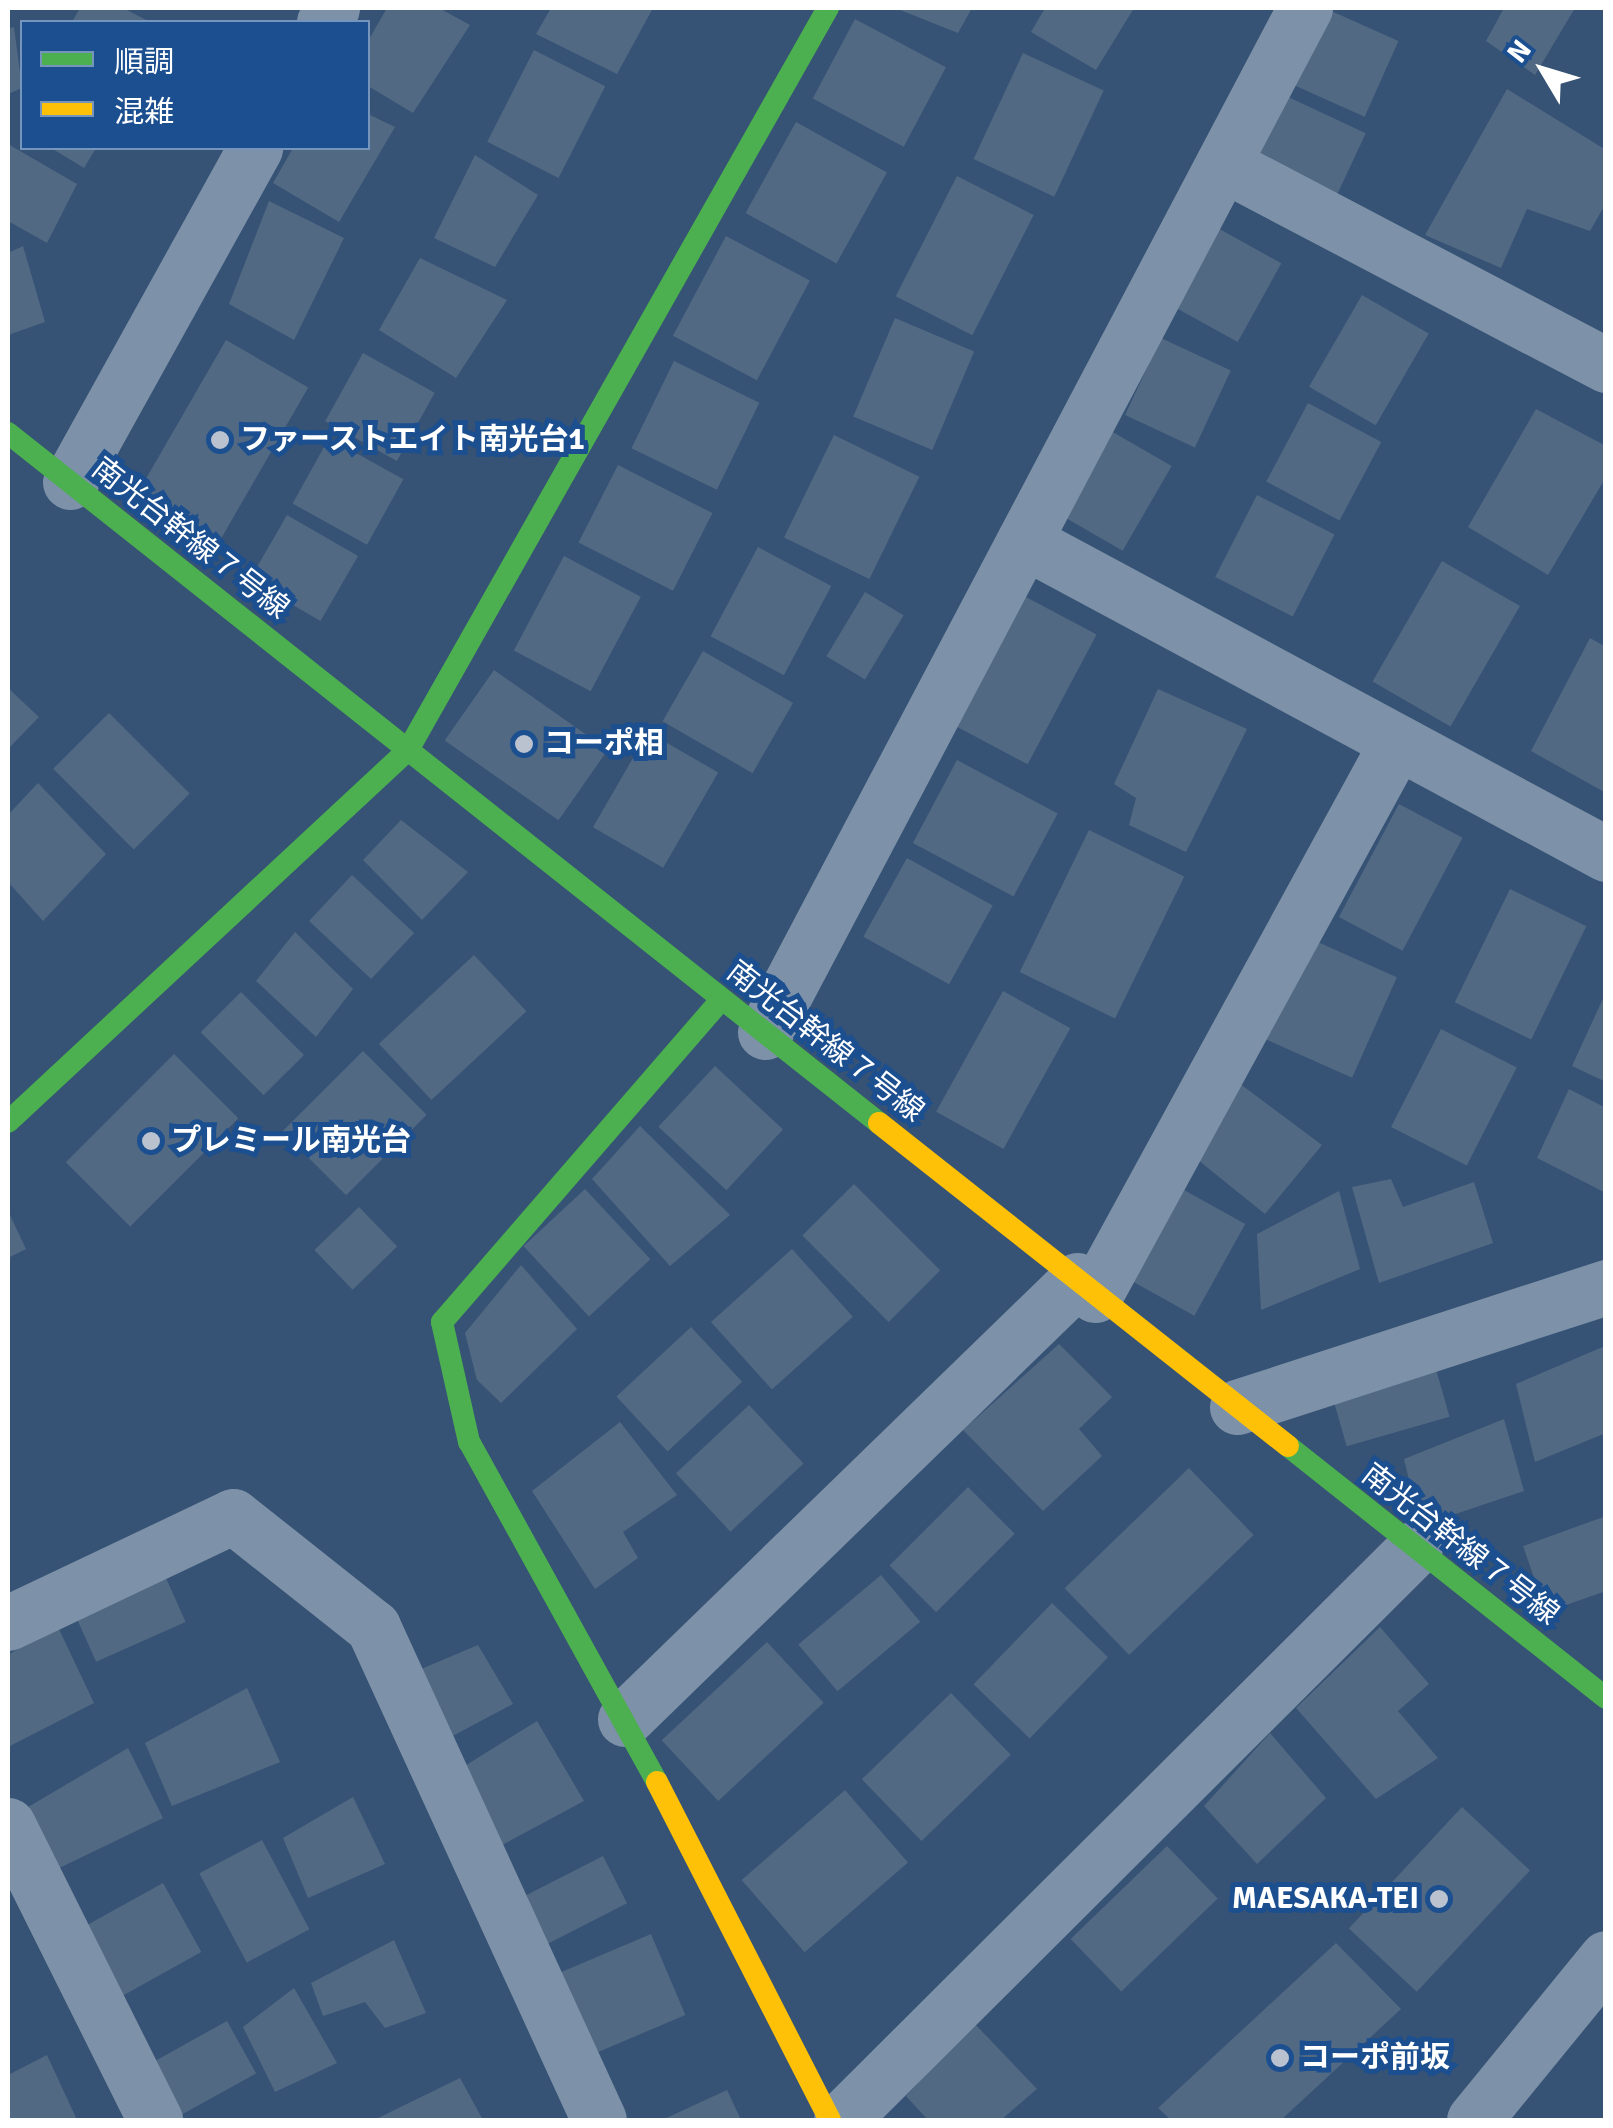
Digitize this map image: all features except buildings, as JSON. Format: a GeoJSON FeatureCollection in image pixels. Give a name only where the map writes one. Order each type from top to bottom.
{"type":"FeatureCollection","features":[{"type":"Feature","properties":{"kind":"street"},"geometry":{"type":"LineString","coordinates":[[8,1122],[408,750],[828,8]]}},
{"type":"Feature","properties":{"kind":"street"},"geometry":{"type":"LineString","coordinates":[[765,1032],[1305,8]]}},
{"type":"Feature","properties":{"kind":"street"},"geometry":{"type":"LineString","coordinates":[[70,482],[253,150]]}},
{"type":"Feature","properties":{"kind":"street"},"geometry":{"type":"LineString","coordinates":[[1223,164],[1606,366]]}},
{"type":"Feature","properties":{"kind":"street","name":"南光台幹線７号線"},"geometry":{"type":"LineString","coordinates":[[8,433],[1606,1698]]}},
{"type":"Feature","properties":{"kind":"street"},"geometry":{"type":"LineString","coordinates":[[1024,541],[1606,854]]}},
{"type":"Feature","properties":{"kind":"street"},"geometry":{"type":"LineString","coordinates":[[625,1719],[1086,1288],[1397,742]]}},
{"type":"Feature","properties":{"kind":"street"},"geometry":{"type":"LineString","coordinates":[[722,999],[442,1322],[469,1442],[625,1719],[830,2120]]}},
{"type":"Feature","properties":{"kind":"street"},"geometry":{"type":"LineString","coordinates":[[1236,1407],[1606,1288]]}},
{"type":"Feature","properties":{"kind":"street"},"geometry":{"type":"LineString","coordinates":[[8,1623],[232,1516],[373,1627],[598,2120]]}},
{"type":"Feature","properties":{"kind":"street"},"geometry":{"type":"LineString","coordinates":[[841,2120],[1415,1548]]}},
{"type":"Feature","properties":{"kind":"street"},"geometry":{"type":"LineString","coordinates":[[8,1825],[155,2120]]}},
{"type":"Feature","properties":{"kind":"street"},"geometry":{"type":"LineString","coordinates":[[1474,2120],[1606,1958]]}},
{"type":"Feature","properties":{"kind":"traffic: fast"},"geometry":{"type":"LineString","coordinates":[[8,1122],[408,750],[828,8]]}},
{"type":"Feature","properties":{"kind":"traffic: fast"},"geometry":{"type":"LineString","coordinates":[[8,433],[879,1123]]}},
{"type":"Feature","properties":{"kind":"traffic: fast"},"geometry":{"type":"LineString","coordinates":[[657,1782],[469,1442],[442,1322],[722,999]]}},
{"type":"Feature","properties":{"kind":"traffic: fast"},"geometry":{"type":"LineString","coordinates":[[1288,1446],[1606,1698]]}},
{"type":"Feature","properties":{"kind":"traffic: slow"},"geometry":{"type":"LineString","coordinates":[[879,1123],[1288,1446]]}},
{"type":"Feature","properties":{"kind":"traffic: slow"},"geometry":{"type":"LineString","coordinates":[[657,1782],[830,2120]]}},
{"type":"Feature","properties":{"kind":"place","name":"ファーストエイト南光台1"},"geometry":{"type":"Point","coordinates":[220,440]}},
{"type":"Feature","properties":{"kind":"place","name":"コーポ相"},"geometry":{"type":"Point","coordinates":[524,744]}},
{"type":"Feature","properties":{"kind":"place","name":"プレミール南光台"},"geometry":{"type":"Point","coordinates":[151,1141]}},
{"type":"Feature","properties":{"kind":"place","name":"MAESAKA-TEI"},"geometry":{"type":"Point","coordinates":[1439,1899]}},
{"type":"Feature","properties":{"kind":"place","name":"コーポ前坂"},"geometry":{"type":"Point","coordinates":[1280,2058]}}]}
